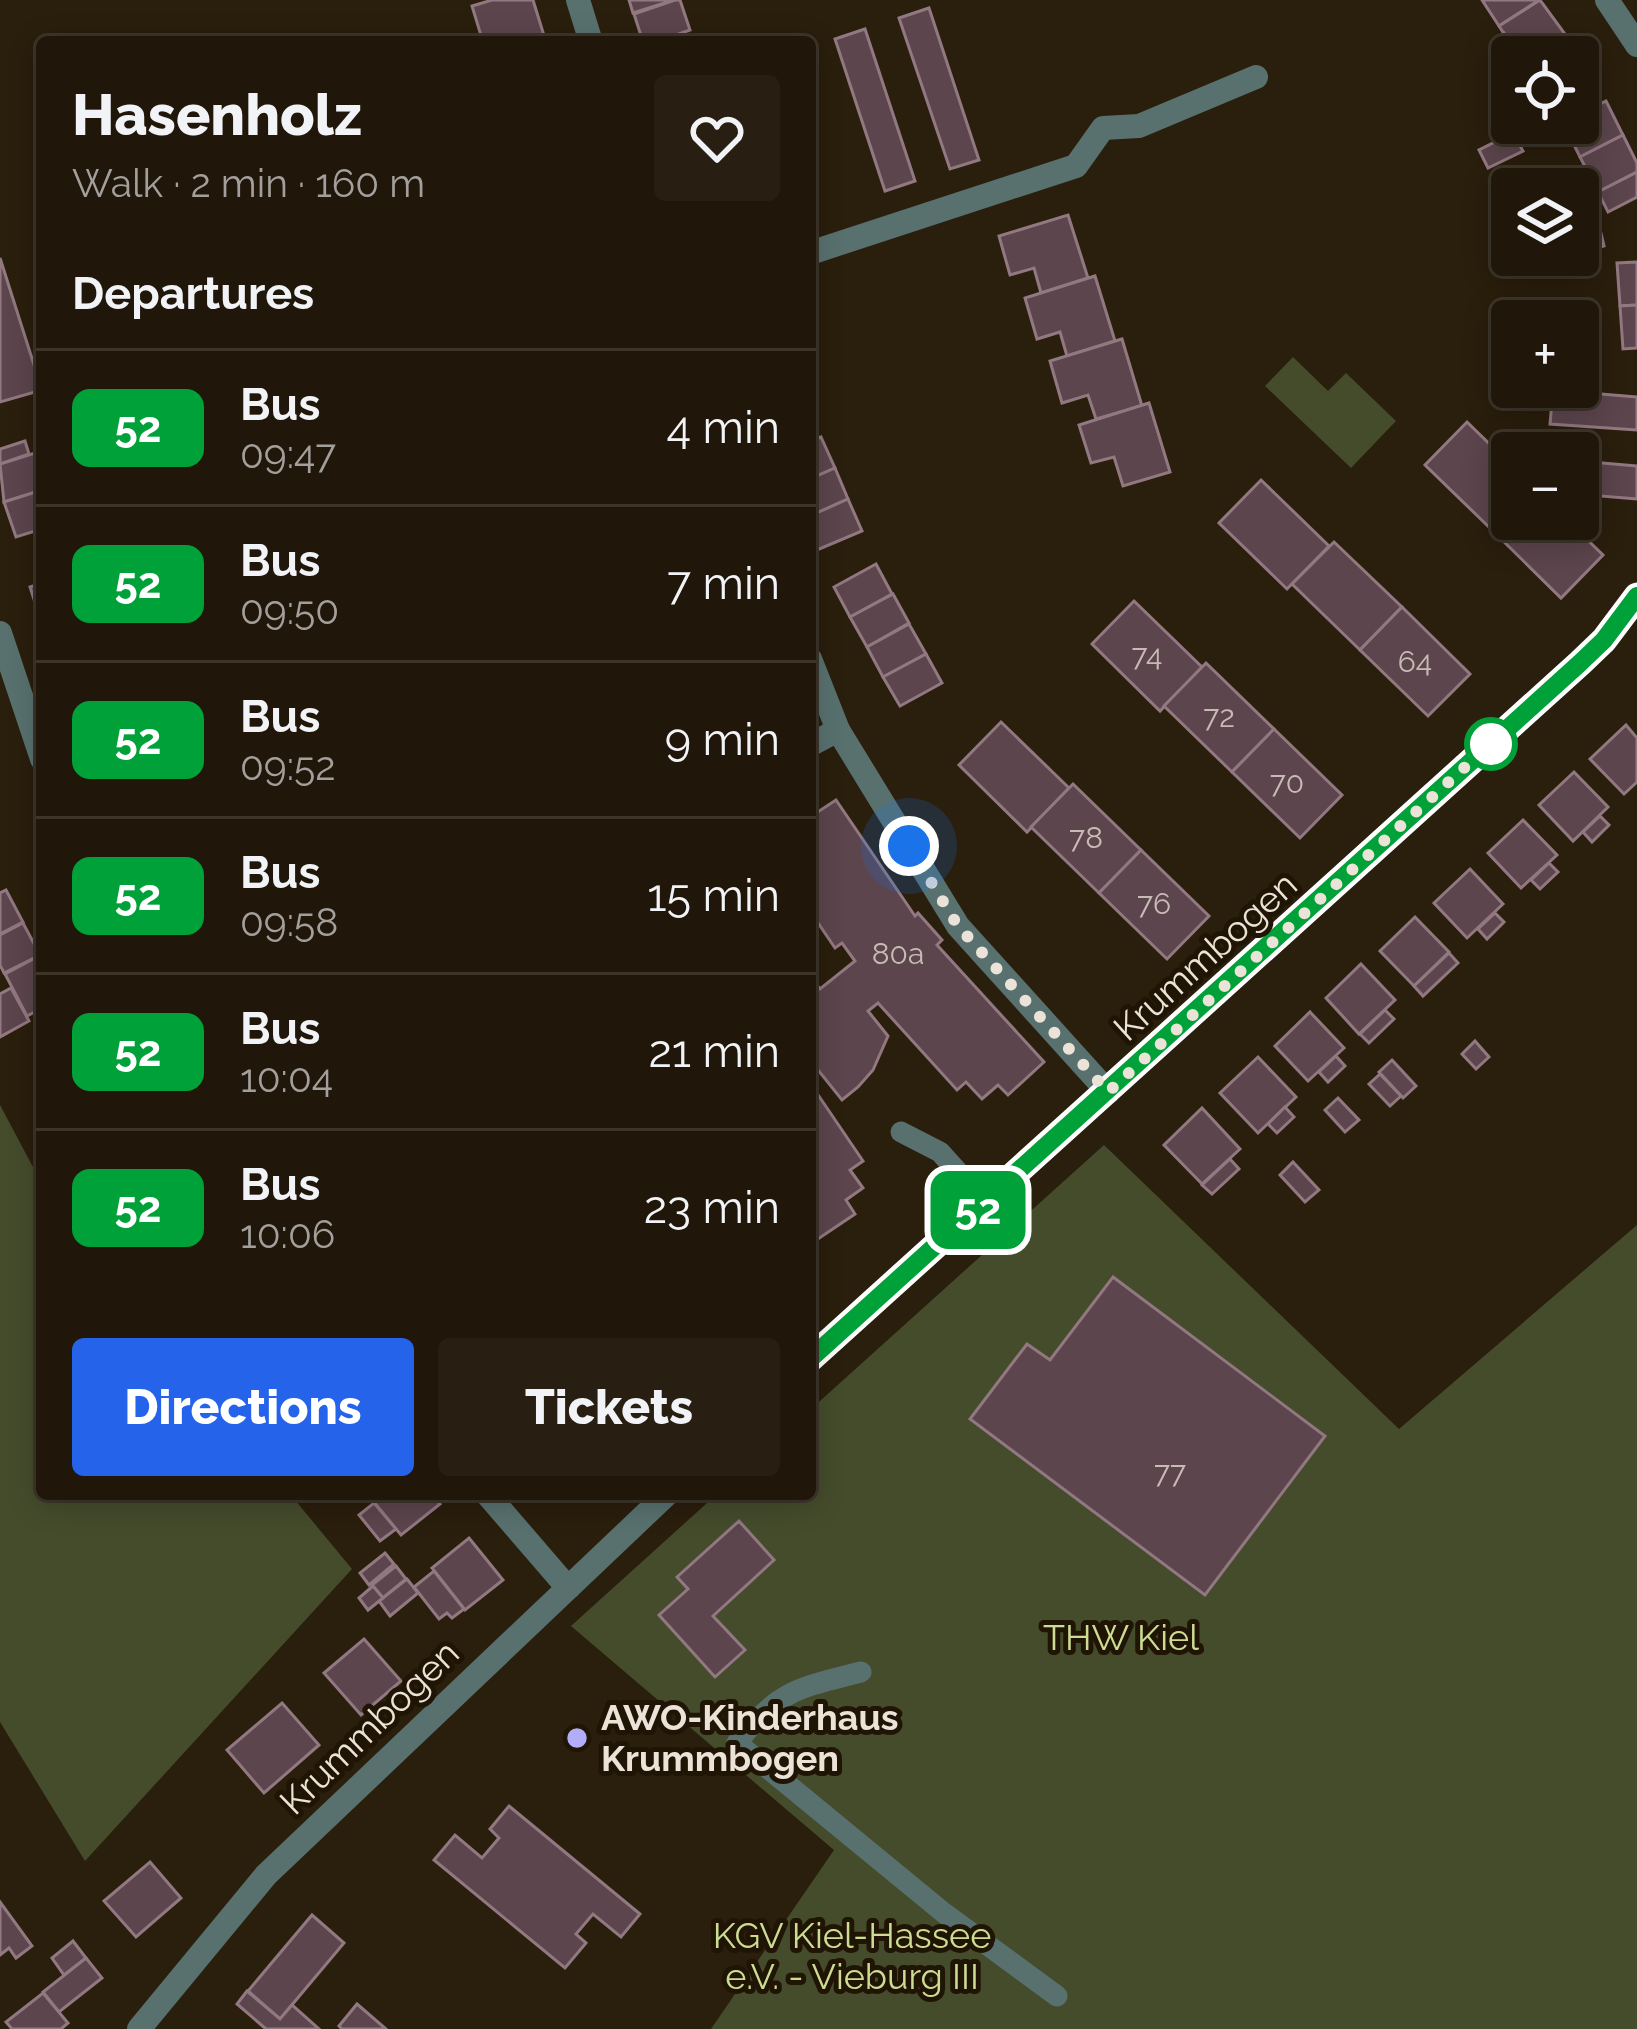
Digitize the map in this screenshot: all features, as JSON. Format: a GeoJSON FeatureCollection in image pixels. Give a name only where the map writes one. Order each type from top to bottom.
{"type":"FeatureCollection","features":[{"type":"Feature","properties":{"kind":"street"},"geometry":{"type":"LineString","coordinates":[[578,0],[589,36]]}},
{"type":"Feature","properties":{"kind":"street"},"geometry":{"type":"LineString","coordinates":[[1607,0],[1637,45]]}},
{"type":"Feature","properties":{"kind":"street"},"geometry":{"type":"LineString","coordinates":[[816,251],[1076,166],[1103,128],[1139,126],[1256,77]]}},
{"type":"Feature","properties":{"kind":"street","name":"Krummbogen"},"geometry":{"type":"LineString","coordinates":[[816,1354],[1604,640],[1637,596]]}},
{"type":"Feature","properties":{"kind":"street"},"geometry":{"type":"LineString","coordinates":[[0,633],[36,741]]}},
{"type":"Feature","properties":{"kind":"street"},"geometry":{"type":"LineString","coordinates":[[816,674],[838,730],[958,926],[1108,1092]]}},
{"type":"Feature","properties":{"kind":"street"},"geometry":{"type":"LineString","coordinates":[[816,742],[838,730]]}},
{"type":"Feature","properties":{"kind":"street"},"geometry":{"type":"LineString","coordinates":[[492,1500],[568,1588]]}},
{"type":"Feature","properties":{"kind":"street","name":"Krummbogen"},"geometry":{"type":"LineString","coordinates":[[140,2029],[266,1875],[662,1500]]}},
{"type":"Feature","properties":{"kind":"lane"},"geometry":{"type":"LineString","coordinates":[[901,1132],[940,1152],[986,1203]]}},
{"type":"Feature","properties":{"kind":"lane"},"geometry":{"type":"LineString","coordinates":[[861,1672],[795,1688],[763,1710],[737,1743],[944,1912],[1057,1996]]}},
{"type":"Feature","properties":{"kind":"green space"},"geometry":{"type":"Polygon","coordinates":[[[1293,357],[1328,391],[1346,373],[1396,421],[1351,468],[1265,386],[1293,357]]]}},
{"type":"Feature","properties":{"kind":"green space"},"geometry":{"type":"Polygon","coordinates":[[[0,1105],[36,1173],[36,1500],[295,1500],[352,1569],[85,1861],[0,1722],[0,1105]]]}},
{"type":"Feature","properties":{"kind":"green space","name":"THW Kiel"},"geometry":{"type":"Polygon","coordinates":[[[1104,1145],[1399,1429],[1637,1225],[1637,2029],[711,2029],[834,1850],[571,1626],[710,1500],[816,1500],[816,1405],[1104,1145]]]}},
{"type":"Feature","properties":{"kind":"building"},"geometry":{"type":"Polygon","coordinates":[[[492,0],[533,0],[544,36],[481,36],[472,6],[492,0]]]}},
{"type":"Feature","properties":{"kind":"building"},"geometry":{"type":"Polygon","coordinates":[[[629,0],[674,0],[633,13],[629,0]]]}},
{"type":"Feature","properties":{"kind":"building"},"geometry":{"type":"Polygon","coordinates":[[[680,0],[690,30],[673,36],[641,36],[634,14],[680,0]]]}},
{"type":"Feature","properties":{"kind":"building"},"geometry":{"type":"Polygon","coordinates":[[[1482,0],[1539,0],[1499,26],[1482,0]]]}},
{"type":"Feature","properties":{"kind":"building"},"geometry":{"type":"Polygon","coordinates":[[[1540,0],[1565,34],[1505,36],[1499,26],[1540,0]]]}},
{"type":"Feature","properties":{"kind":"building"},"geometry":{"type":"Polygon","coordinates":[[[929,8],[979,160],[950,169],[899,18],[929,8]]]}},
{"type":"Feature","properties":{"kind":"building"},"geometry":{"type":"Polygon","coordinates":[[[865,29],[915,181],[885,191],[835,39],[865,29]]]}},
{"type":"Feature","properties":{"kind":"building"},"geometry":{"type":"Polygon","coordinates":[[[1606,101],[1623,135],[1580,157],[1574,144],[1599,144],[1599,104],[1606,101]]]}},
{"type":"Feature","properties":{"kind":"building"},"geometry":{"type":"Polygon","coordinates":[[[1623,135],[1637,172],[1599,191],[1599,168],[1586,168],[1580,157],[1623,135]]]}},
{"type":"Feature","properties":{"kind":"building"},"geometry":{"type":"Polygon","coordinates":[[[1491,144],[1519,144],[1523,151],[1488,168],[1479,150],[1491,144]]]}},
{"type":"Feature","properties":{"kind":"building"},"geometry":{"type":"Polygon","coordinates":[[[1637,172],[1637,197],[1608,212],[1599,191],[1637,172]]]}},
{"type":"Feature","properties":{"kind":"building"},"geometry":{"type":"Polygon","coordinates":[[[1068,215],[1088,278],[1041,293],[1034,268],[1010,275],[999,236],[1068,215]]]}},
{"type":"Feature","properties":{"kind":"building"},"geometry":{"type":"Polygon","coordinates":[[[0,258],[36,371],[36,392],[0,402],[0,258]]]}},
{"type":"Feature","properties":{"kind":"building"},"geometry":{"type":"Polygon","coordinates":[[[1637,262],[1637,305],[1620,306],[1617,263],[1637,262]]]}},
{"type":"Feature","properties":{"kind":"building"},"geometry":{"type":"Polygon","coordinates":[[[1095,276],[1115,341],[1067,356],[1060,332],[1037,339],[1025,298],[1095,276]]]}},
{"type":"Feature","properties":{"kind":"building"},"geometry":{"type":"Polygon","coordinates":[[[1637,305],[1637,348],[1623,349],[1620,306],[1637,305]]]}},
{"type":"Feature","properties":{"kind":"building"},"geometry":{"type":"Polygon","coordinates":[[[1122,339],[1142,406],[1096,419],[1088,395],[1062,403],[1050,361],[1122,339]]]}},
{"type":"Feature","properties":{"kind":"building"},"geometry":{"type":"Polygon","coordinates":[[[1599,394],[1637,397],[1637,430],[1550,424],[1551,408],[1599,408],[1599,394]]]}},
{"type":"Feature","properties":{"kind":"building"},"geometry":{"type":"Polygon","coordinates":[[[1149,403],[1170,472],[1123,486],[1114,457],[1091,463],[1079,425],[1149,403]]]}},
{"type":"Feature","properties":{"kind":"building"},"geometry":{"type":"Polygon","coordinates":[[[1467,422],[1491,445],[1491,529],[1425,465],[1467,422]]]}},
{"type":"Feature","properties":{"kind":"building"},"geometry":{"type":"Polygon","coordinates":[[[821,437],[835,468],[816,476],[816,439],[821,437]]]}},
{"type":"Feature","properties":{"kind":"building"},"geometry":{"type":"Polygon","coordinates":[[[25,441],[29,454],[0,464],[0,449],[25,441]]]}},
{"type":"Feature","properties":{"kind":"building"},"geometry":{"type":"Polygon","coordinates":[[[35,453],[36,492],[4,502],[0,464],[35,453]]]}},
{"type":"Feature","properties":{"kind":"building"},"geometry":{"type":"Polygon","coordinates":[[[1599,463],[1637,466],[1637,499],[1599,496],[1599,463]]]}},
{"type":"Feature","properties":{"kind":"building"},"geometry":{"type":"Polygon","coordinates":[[[835,468],[848,499],[816,513],[816,476],[835,468]]]}},
{"type":"Feature","properties":{"kind":"building"},"geometry":{"type":"Polygon","coordinates":[[[1261,480],[1329,546],[1287,589],[1219,523],[1261,480]]]}},
{"type":"Feature","properties":{"kind":"building"},"geometry":{"type":"Polygon","coordinates":[[[36,492],[36,531],[16,537],[4,502],[36,492]]]}},
{"type":"Feature","properties":{"kind":"building"},"geometry":{"type":"Polygon","coordinates":[[[848,499],[862,531],[817,550],[816,513],[848,499]]]}},
{"type":"Feature","properties":{"kind":"building"},"geometry":{"type":"Polygon","coordinates":[[[1502,540],[1588,540],[1603,555],[1561,598],[1502,540]]]}},
{"type":"Feature","properties":{"kind":"building"},"geometry":{"type":"Polygon","coordinates":[[[1334,542],[1402,607],[1360,650],[1292,584],[1334,542]]]}},
{"type":"Feature","properties":{"kind":"building"},"geometry":{"type":"Polygon","coordinates":[[[876,564],[892,594],[850,617],[834,587],[876,564]]]}},
{"type":"Feature","properties":{"kind":"building"},"geometry":{"type":"Polygon","coordinates":[[[893,594],[909,623],[867,647],[850,617],[893,594]]]}},
{"type":"Feature","properties":{"kind":"building"},"geometry":{"type":"Polygon","coordinates":[[[1134,601],[1202,667],[1160,711],[1092,644],[1134,601]]]}},
{"type":"Feature","properties":{"kind":"building"},"geometry":{"type":"Polygon","coordinates":[[[1402,607],[1470,674],[1428,716],[1360,650],[1402,607]]]}},
{"type":"Feature","properties":{"kind":"building"},"geometry":{"type":"Polygon","coordinates":[[[909,624],[926,654],[883,677],[867,647],[909,624]]]}},
{"type":"Feature","properties":{"kind":"building"},"geometry":{"type":"Polygon","coordinates":[[[926,654],[942,683],[900,706],[883,677],[926,654]]]}},
{"type":"Feature","properties":{"kind":"building"},"geometry":{"type":"Polygon","coordinates":[[[1206,663],[1274,729],[1232,772],[1164,706],[1206,663]]]}},
{"type":"Feature","properties":{"kind":"building"},"geometry":{"type":"Polygon","coordinates":[[[1001,722],[1069,788],[1027,832],[959,765],[1001,722]]]}},
{"type":"Feature","properties":{"kind":"building"},"geometry":{"type":"Polygon","coordinates":[[[1626,725],[1637,738],[1637,782],[1624,794],[1590,759],[1626,725]]]}},
{"type":"Feature","properties":{"kind":"building"},"geometry":{"type":"Polygon","coordinates":[[[1274,729],[1342,795],[1300,838],[1232,772],[1274,729]]]}},
{"type":"Feature","properties":{"kind":"building"},"geometry":{"type":"Polygon","coordinates":[[[1574,772],[1608,807],[1573,841],[1539,805],[1574,772]]]}},
{"type":"Feature","properties":{"kind":"building"},"geometry":{"type":"Polygon","coordinates":[[[1073,784],[1141,850],[1099,893],[1031,827],[1073,784]]]}},
{"type":"Feature","properties":{"kind":"building"},"geometry":{"type":"Polygon","coordinates":[[[836,800],[915,916],[918,913],[942,940],[937,945],[1044,1062],[1008,1095],[998,1085],[982,1099],[966,1082],[957,1090],[878,1003],[868,1011],[888,1036],[873,1070],[858,1087],[842,1100],[816,1068],[816,984],[820,989],[855,961],[842,943],[835,948],[816,920],[816,813],[836,800]]]}},
{"type":"Feature","properties":{"kind":"building"},"geometry":{"type":"Polygon","coordinates":[[[1600,816],[1609,825],[1592,842],[1583,832],[1600,816]]]}},
{"type":"Feature","properties":{"kind":"building"},"geometry":{"type":"Polygon","coordinates":[[[1523,820],[1557,855],[1521,888],[1488,853],[1523,820]]]}},
{"type":"Feature","properties":{"kind":"building"},"geometry":{"type":"Polygon","coordinates":[[[1141,850],[1209,916],[1167,959],[1099,893],[1141,850]]]}},
{"type":"Feature","properties":{"kind":"building"},"geometry":{"type":"Polygon","coordinates":[[[1549,863],[1558,872],[1540,889],[1531,880],[1549,863]]]}},
{"type":"Feature","properties":{"kind":"building"},"geometry":{"type":"Polygon","coordinates":[[[1470,869],[1503,904],[1467,938],[1434,903],[1470,869]]]}},
{"type":"Feature","properties":{"kind":"building"},"geometry":{"type":"Polygon","coordinates":[[[6,890],[23,922],[0,934],[0,893],[6,890]]]}},
{"type":"Feature","properties":{"kind":"building"},"geometry":{"type":"Polygon","coordinates":[[[1495,913],[1504,922],[1487,939],[1478,929],[1495,913]]]}},
{"type":"Feature","properties":{"kind":"building"},"geometry":{"type":"Polygon","coordinates":[[[1415,917],[1449,952],[1414,986],[1380,951],[1415,917]]]}},
{"type":"Feature","properties":{"kind":"building"},"geometry":{"type":"Polygon","coordinates":[[[23,923],[36,957],[4,973],[0,935],[23,923]]]}},
{"type":"Feature","properties":{"kind":"building"},"geometry":{"type":"Polygon","coordinates":[[[1449,953],[1458,963],[1423,996],[1414,986],[1449,953]]]}},
{"type":"Feature","properties":{"kind":"building"},"geometry":{"type":"Polygon","coordinates":[[[36,958],[36,1011],[27,1016],[5,974],[36,958]]]}},
{"type":"Feature","properties":{"kind":"building"},"geometry":{"type":"Polygon","coordinates":[[[1361,964],[1395,1000],[1359,1034],[1326,998],[1361,964]]]}},
{"type":"Feature","properties":{"kind":"building"},"geometry":{"type":"Polygon","coordinates":[[[11,988],[29,1021],[0,1037],[0,994],[11,988]]]}},
{"type":"Feature","properties":{"kind":"building"},"geometry":{"type":"Polygon","coordinates":[[[1385,1010],[1394,1019],[1369,1043],[1360,1034],[1385,1010]]]}},
{"type":"Feature","properties":{"kind":"building"},"geometry":{"type":"Polygon","coordinates":[[[1310,1012],[1344,1048],[1308,1081],[1275,1046],[1310,1012]]]}},
{"type":"Feature","properties":{"kind":"building"},"geometry":{"type":"Polygon","coordinates":[[[1475,1041],[1489,1057],[1476,1069],[1462,1054],[1475,1041]]]}},
{"type":"Feature","properties":{"kind":"building"},"geometry":{"type":"Polygon","coordinates":[[[1336,1056],[1345,1066],[1328,1082],[1319,1072],[1336,1056]]]}},
{"type":"Feature","properties":{"kind":"building"},"geometry":{"type":"Polygon","coordinates":[[[1258,1057],[1296,1097],[1258,1133],[1220,1093],[1258,1057]]]}},
{"type":"Feature","properties":{"kind":"building"},"geometry":{"type":"Polygon","coordinates":[[[1392,1060],[1416,1086],[1403,1098],[1379,1072],[1392,1060]]]}},
{"type":"Feature","properties":{"kind":"building"},"geometry":{"type":"Polygon","coordinates":[[[1380,1074],[1401,1096],[1390,1106],[1369,1084],[1380,1074]]]}},
{"type":"Feature","properties":{"kind":"building"},"geometry":{"type":"Polygon","coordinates":[[[816,1092],[863,1161],[850,1170],[863,1188],[846,1200],[855,1214],[816,1240],[816,1092]]]}},
{"type":"Feature","properties":{"kind":"building"},"geometry":{"type":"Polygon","coordinates":[[[1338,1098],[1359,1120],[1345,1132],[1325,1110],[1338,1098]]]}},
{"type":"Feature","properties":{"kind":"building"},"geometry":{"type":"Polygon","coordinates":[[[1285,1107],[1294,1117],[1277,1133],[1268,1124],[1285,1107]]]}},
{"type":"Feature","properties":{"kind":"building"},"geometry":{"type":"Polygon","coordinates":[[[1202,1108],[1240,1149],[1202,1184],[1164,1145],[1202,1108]]]}},
{"type":"Feature","properties":{"kind":"building"},"geometry":{"type":"Polygon","coordinates":[[[1230,1159],[1239,1169],[1212,1194],[1202,1185],[1230,1159]]]}},
{"type":"Feature","properties":{"kind":"building"},"geometry":{"type":"Polygon","coordinates":[[[1293,1162],[1319,1190],[1305,1202],[1280,1175],[1293,1162]]]}},
{"type":"Feature","properties":{"kind":"building"},"geometry":{"type":"Polygon","coordinates":[[[1113,1277],[1325,1436],[1205,1595],[970,1419],[1027,1344],[1050,1360],[1113,1277]]]}},
{"type":"Feature","properties":{"kind":"building"},"geometry":{"type":"Polygon","coordinates":[[[372,1500],[437,1500],[440,1504],[401,1535],[372,1500]]]}},
{"type":"Feature","properties":{"kind":"building"},"geometry":{"type":"Polygon","coordinates":[[[374,1503],[396,1529],[380,1541],[359,1515],[374,1503]]]}},
{"type":"Feature","properties":{"kind":"building"},"geometry":{"type":"Polygon","coordinates":[[[739,1521],[774,1560],[713,1616],[745,1650],[715,1677],[659,1615],[688,1589],[677,1577],[739,1521]]]}},
{"type":"Feature","properties":{"kind":"building"},"geometry":{"type":"Polygon","coordinates":[[[469,1538],[503,1580],[465,1610],[432,1568],[469,1538]]]}},
{"type":"Feature","properties":{"kind":"building"},"geometry":{"type":"Polygon","coordinates":[[[385,1553],[394,1564],[369,1585],[360,1573],[385,1553]]]}},
{"type":"Feature","properties":{"kind":"building"},"geometry":{"type":"Polygon","coordinates":[[[396,1566],[406,1579],[383,1598],[372,1585],[396,1566]]]}},
{"type":"Feature","properties":{"kind":"building"},"geometry":{"type":"Polygon","coordinates":[[[434,1571],[464,1609],[452,1618],[447,1613],[439,1619],[414,1587],[434,1571]]]}},
{"type":"Feature","properties":{"kind":"building"},"geometry":{"type":"Polygon","coordinates":[[[407,1579],[418,1593],[390,1616],[379,1601],[407,1579]]]}},
{"type":"Feature","properties":{"kind":"building"},"geometry":{"type":"Polygon","coordinates":[[[373,1586],[383,1598],[368,1610],[359,1598],[373,1586]]]}},
{"type":"Feature","properties":{"kind":"building"},"geometry":{"type":"Polygon","coordinates":[[[364,1639],[401,1681],[361,1715],[324,1673],[364,1639]]]}},
{"type":"Feature","properties":{"kind":"building"},"geometry":{"type":"Polygon","coordinates":[[[282,1703],[319,1745],[264,1793],[227,1750],[282,1703]]]}},
{"type":"Feature","properties":{"kind":"building"},"geometry":{"type":"Polygon","coordinates":[[[509,1806],[640,1914],[621,1937],[593,1914],[576,1934],[586,1943],[565,1968],[434,1860],[455,1835],[482,1858],[499,1838],[490,1829],[509,1806]]]}},
{"type":"Feature","properties":{"kind":"building"},"geometry":{"type":"Polygon","coordinates":[[[150,1862],[181,1898],[136,1937],[104,1901],[150,1862]]]}},
{"type":"Feature","properties":{"kind":"building"},"geometry":{"type":"Polygon","coordinates":[[[0,1902],[32,1946],[16,1958],[9,1948],[0,1955],[0,1902]]]}},
{"type":"Feature","properties":{"kind":"building"},"geometry":{"type":"Polygon","coordinates":[[[312,1915],[344,1943],[280,2019],[248,1991],[312,1915]]]}},
{"type":"Feature","properties":{"kind":"building"},"geometry":{"type":"Polygon","coordinates":[[[73,1941],[86,1958],[64,1975],[52,1958],[73,1941]]]}},
{"type":"Feature","properties":{"kind":"building"},"geometry":{"type":"Polygon","coordinates":[[[86,1958],[102,1978],[59,2012],[43,1992],[86,1958]]]}},
{"type":"Feature","properties":{"kind":"building"},"geometry":{"type":"Polygon","coordinates":[[[247,1991],[280,2019],[292,2005],[319,2029],[266,2029],[237,2004],[247,1991]]]}},
{"type":"Feature","properties":{"kind":"building"},"geometry":{"type":"Polygon","coordinates":[[[43,1993],[68,2023],[61,2029],[12,2029],[6,2022],[43,1993]]]}},
{"type":"Feature","properties":{"kind":"building"},"geometry":{"type":"Polygon","coordinates":[[[357,2004],[386,2029],[342,2029],[339,2026],[357,2004]]]}},
{"type":"Feature","properties":{"kind":"bus line","name":"52"},"geometry":{"type":"LineString","coordinates":[[816,1354],[1580,663],[1637,596]]}},
{"type":"Feature","properties":{"kind":"place","name":"AWO-Kinderhaus Krummbogen"},"geometry":{"type":"Point","coordinates":[577,1738]}},
{"type":"Feature","properties":{"kind":"route"},"geometry":{"type":"LineString","coordinates":[[909,846],[958,926],[1108,1092],[1497,738],[1491,744]]}},
{"type":"Feature","properties":{"kind":"park label","name":"KGV Kiel-Hassee e.V. - Vieburg III"},"geometry":{"type":"Point","coordinates":[852,1956]}}]}
